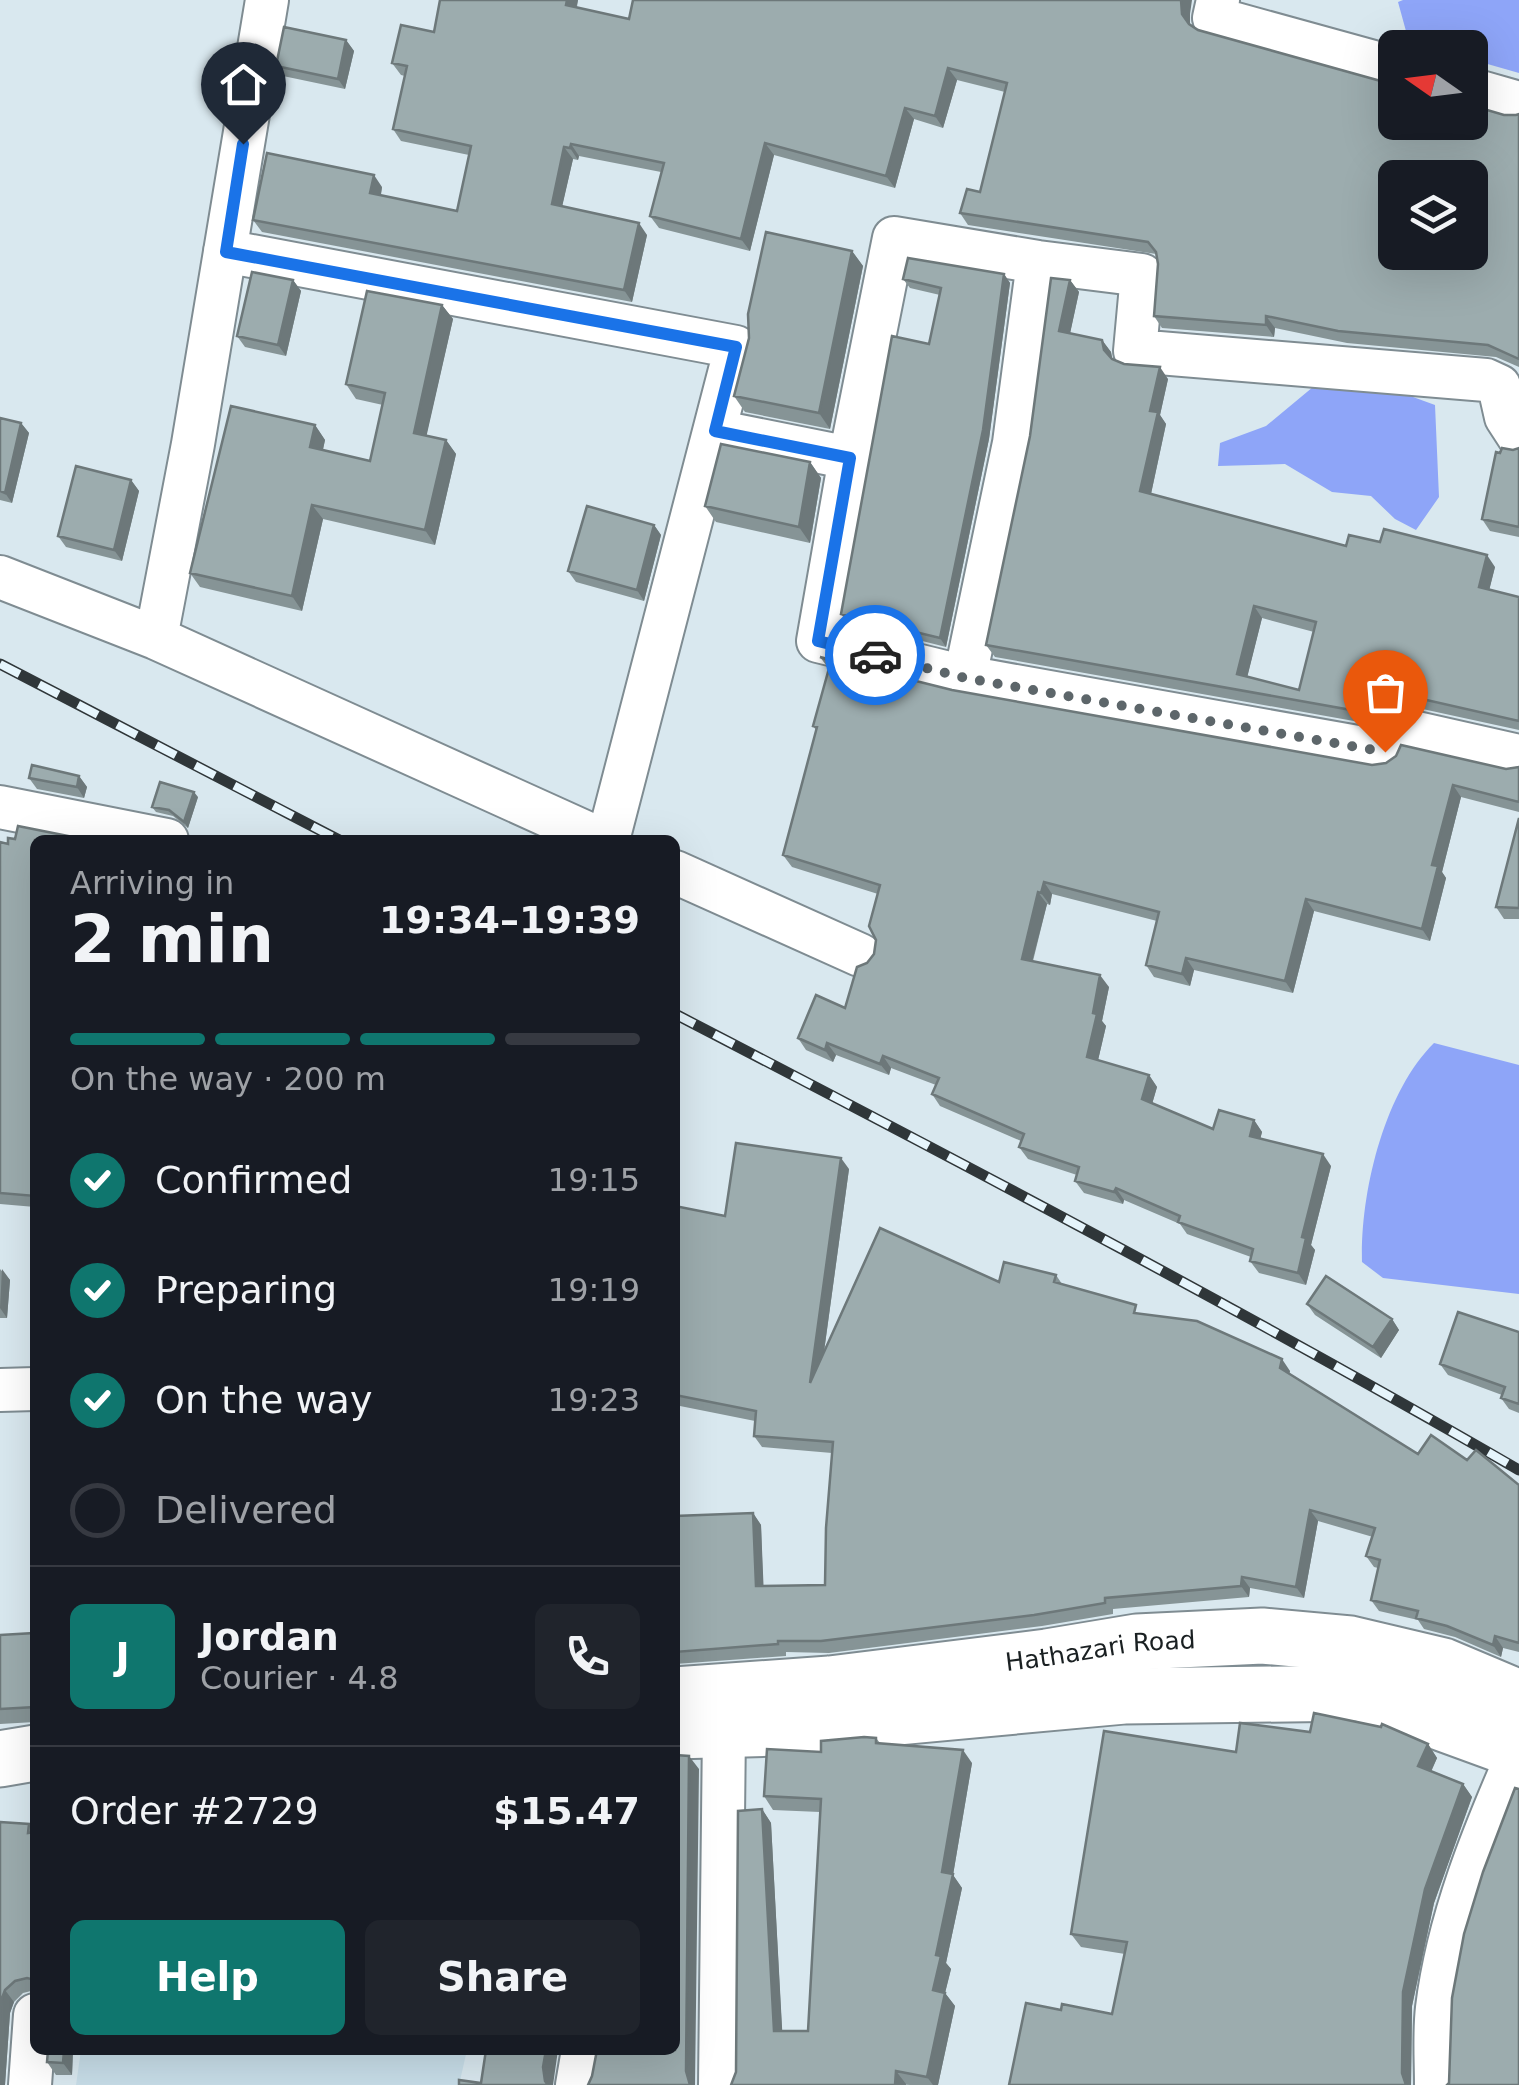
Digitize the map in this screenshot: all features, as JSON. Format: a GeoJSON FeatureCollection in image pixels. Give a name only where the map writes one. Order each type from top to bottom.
{"type":"FeatureCollection","features":[{"type":"Feature","properties":{"kind":"highway","name":"Hathazari Road"},"geometry":{"type":"LineString","coordinates":[[680,1695],[830,1684],[1047,1658],[1137,1642],[1262,1636],[1350,1644],[1443,1666],[1519,1698]]}},
{"type":"Feature","properties":{"kind":"highway","name":"Hathazari Road"},"geometry":{"type":"LineString","coordinates":[[699,1730],[778,1728],[1124,1696],[1360,1693],[1519,1752]]}},
{"type":"Feature","properties":{"kind":"highway"},"geometry":{"type":"LineString","coordinates":[[0,1759],[30,1753]]}},
{"type":"Feature","properties":{"kind":"highway"},"geometry":{"type":"LineString","coordinates":[[0,1796],[30,1791]]}},
{"type":"Feature","properties":{"kind":"street"},"geometry":{"type":"LineString","coordinates":[[156,638],[267,0]]}},
{"type":"Feature","properties":{"kind":"street"},"geometry":{"type":"LineString","coordinates":[[1218,0],[1214,18],[1378,63]]}},
{"type":"Feature","properties":{"kind":"street"},"geometry":{"type":"LineString","coordinates":[[1488,94],[1519,103]]}},
{"type":"Feature","properties":{"kind":"street"},"geometry":{"type":"LineString","coordinates":[[1519,437],[1506,417],[1500,386],[1486,380],[1135,351],[1142,275],[894,238],[818,641],[965,678],[1385,752],[1390,727],[1519,756]]}},
{"type":"Feature","properties":{"kind":"street"},"geometry":{"type":"LineString","coordinates":[[226,252],[736,347],[606,835]]}},
{"type":"Feature","properties":{"kind":"street"},"geometry":{"type":"LineString","coordinates":[[965,678],[1014,443],[1038,262]]}},
{"type":"Feature","properties":{"kind":"street"},"geometry":{"type":"LineString","coordinates":[[715,431],[850,458]]}},
{"type":"Feature","properties":{"kind":"street"},"geometry":{"type":"LineString","coordinates":[[0,577],[156,638],[594,835]]}},
{"type":"Feature","properties":{"kind":"street"},"geometry":{"type":"LineString","coordinates":[[0,807],[141,835]]}},
{"type":"Feature","properties":{"kind":"street"},"geometry":{"type":"LineString","coordinates":[[680,874],[860,955]]}},
{"type":"Feature","properties":{"kind":"street"},"geometry":{"type":"LineString","coordinates":[[0,1390],[30,1389]]}},
{"type":"Feature","properties":{"kind":"street"},"geometry":{"type":"LineString","coordinates":[[699,1730],[720,2085]]}},
{"type":"Feature","properties":{"kind":"street"},"geometry":{"type":"LineString","coordinates":[[1436,2085],[1437,2011],[1449,1943],[1465,1890],[1519,1752]]}},
{"type":"Feature","properties":{"kind":"street"},"geometry":{"type":"LineString","coordinates":[[30,2085],[32,2055]]}},
{"type":"Feature","properties":{"kind":"street"},"geometry":{"type":"LineString","coordinates":[[577,2085],[582,2055]]}},
{"type":"Feature","properties":{"kind":"shaded area"},"geometry":{"type":"Polygon","coordinates":[[[80,2055],[466,2055],[459,2085],[76,2085],[80,2055]]]}},
{"type":"Feature","properties":{"kind":"water"},"geometry":{"type":"Polygon","coordinates":[[[1519,0],[1519,73],[1488,64],[1488,30],[1406,30],[1398,2],[1519,0]]]}},
{"type":"Feature","properties":{"kind":"water"},"geometry":{"type":"Polygon","coordinates":[[[1355,384],[1391,389],[1435,405],[1439,497],[1416,530],[1395,519],[1371,496],[1332,492],[1285,464],[1218,466],[1220,443],[1266,426],[1313,387],[1355,384]]]}},
{"type":"Feature","properties":{"kind":"water"},"geometry":{"type":"Polygon","coordinates":[[[1434,1043],[1519,1065],[1519,1294],[1383,1278],[1362,1262],[1365,1206],[1379,1145],[1401,1088],[1434,1043]]]}},
{"type":"Feature","properties":{"kind":"building"},"geometry":{"type":"Polygon","coordinates":[[[440,0],[567,0],[566,5],[629,19],[633,0],[1181,0],[1182,14],[1198,30],[1378,80],[1378,140],[1488,140],[1488,110],[1519,114],[1519,359],[1488,345],[1338,331],[1266,316],[1266,325],[1154,316],[1158,264],[1156,252],[1148,242],[960,213],[967,189],[980,192],[1007,83],[948,68],[935,116],[905,108],[886,176],[765,143],[741,239],[650,216],[664,163],[571,144],[570,148],[564,147],[552,204],[639,223],[624,290],[253,220],[267,153],[374,175],[370,193],[457,211],[471,146],[393,129],[407,66],[392,63],[401,25],[434,32],[440,0]]]}},
{"type":"Feature","properties":{"kind":"building"},"geometry":{"type":"Polygon","coordinates":[[[284,27],[346,40],[338,79],[276,66],[284,27]]]}},
{"type":"Feature","properties":{"kind":"building"},"geometry":{"type":"Polygon","coordinates":[[[766,232],[852,251],[819,413],[734,396],[749,338],[748,314],[766,232]]]}},
{"type":"Feature","properties":{"kind":"building"},"geometry":{"type":"Polygon","coordinates":[[[908,258],[1004,274],[983,430],[940,638],[841,614],[892,336],[929,344],[941,288],[903,279],[908,258]]]}},
{"type":"Feature","properties":{"kind":"building"},"geometry":{"type":"Polygon","coordinates":[[[252,272],[293,280],[278,345],[237,336],[252,272]]]}},
{"type":"Feature","properties":{"kind":"building"},"geometry":{"type":"Polygon","coordinates":[[[1051,278],[1070,280],[1059,331],[1102,340],[1112,359],[1124,364],[1160,367],[1150,411],[1158,412],[1140,491],[1346,546],[1349,535],[1380,542],[1384,529],[1487,555],[1479,587],[1519,597],[1519,721],[1387,691],[1375,691],[1364,698],[1357,711],[986,645],[1030,436],[1051,278]],[[1254,606],[1237,674],[1299,690],[1316,622],[1254,606]]]}},
{"type":"Feature","properties":{"kind":"building"},"geometry":{"type":"Polygon","coordinates":[[[367,291],[442,305],[414,433],[446,440],[425,530],[312,505],[292,596],[190,573],[231,406],[315,425],[310,447],[370,461],[385,393],[346,384],[367,291]]]}},
{"type":"Feature","properties":{"kind":"building"},"geometry":{"type":"Polygon","coordinates":[[[0,418],[21,423],[5,493],[0,491],[0,418]]]}},
{"type":"Feature","properties":{"kind":"building"},"geometry":{"type":"Polygon","coordinates":[[[721,444],[810,462],[799,527],[705,506],[721,444]]]}},
{"type":"Feature","properties":{"kind":"building"},"geometry":{"type":"Polygon","coordinates":[[[1502,448],[1519,448],[1519,527],[1482,519],[1496,452],[1500,453],[1502,448]]]}},
{"type":"Feature","properties":{"kind":"building"},"geometry":{"type":"Polygon","coordinates":[[[76,466],[131,480],[114,550],[58,536],[76,466]]]}},
{"type":"Feature","properties":{"kind":"building"},"geometry":{"type":"Polygon","coordinates":[[[587,506],[654,525],[637,590],[568,571],[587,506]]]}},
{"type":"Feature","properties":{"kind":"building"},"geometry":{"type":"Polygon","coordinates":[[[820,657],[952,690],[1372,765],[1386,763],[1396,756],[1401,745],[1506,769],[1519,767],[1519,802],[1453,785],[1432,865],[1438,866],[1422,929],[1306,899],[1285,981],[1186,958],[1182,974],[1146,965],[1159,912],[1044,882],[1041,893],[1038,892],[1022,959],[1100,975],[1093,1013],[1097,1014],[1087,1057],[1149,1075],[1142,1099],[1213,1129],[1219,1110],[1254,1120],[1250,1136],[1323,1154],[1302,1237],[1306,1238],[1298,1273],[1250,1261],[1253,1249],[1178,1222],[1180,1216],[1116,1188],[1114,1192],[1075,1181],[1079,1167],[1019,1147],[1024,1134],[932,1094],[939,1078],[883,1056],[880,1064],[827,1043],[825,1050],[798,1038],[816,995],[845,1008],[857,967],[874,954],[876,940],[869,926],[880,885],[783,855],[831,661],[820,657]]]}},
{"type":"Feature","properties":{"kind":"building"},"geometry":{"type":"Polygon","coordinates":[[[32,765],[79,776],[77,787],[29,778],[32,765]]]}},
{"type":"Feature","properties":{"kind":"building"},"geometry":{"type":"Polygon","coordinates":[[[160,782],[194,792],[184,822],[169,810],[152,807],[160,782]]]}},
{"type":"Feature","properties":{"kind":"building"},"geometry":{"type":"Polygon","coordinates":[[[1519,818],[1519,908],[1496,907],[1519,818]]]}},
{"type":"Feature","properties":{"kind":"building"},"geometry":{"type":"Polygon","coordinates":[[[18,826],[63,835],[30,835],[30,1196],[0,1193],[0,842],[8,844],[8,838],[15,839],[18,826]]]}},
{"type":"Feature","properties":{"kind":"building"},"geometry":{"type":"Polygon","coordinates":[[[736,1143],[841,1158],[810,1383],[880,1228],[999,1282],[1004,1262],[1056,1275],[1054,1282],[1136,1305],[1134,1313],[1197,1321],[1282,1359],[1280,1368],[1418,1454],[1431,1435],[1467,1460],[1476,1450],[1519,1485],[1519,1643],[1495,1636],[1493,1645],[1416,1618],[1418,1611],[1371,1600],[1380,1560],[1366,1556],[1375,1528],[1310,1510],[1296,1587],[1242,1577],[1241,1586],[1105,1598],[1105,1603],[1034,1615],[821,1641],[778,1641],[680,1652],[680,1516],[753,1513],[756,1586],[825,1585],[833,1442],[754,1436],[756,1411],[680,1396],[680,1207],[725,1216],[736,1143]]]}},
{"type":"Feature","properties":{"kind":"building"},"geometry":{"type":"Polygon","coordinates":[[[1326,1276],[1392,1319],[1373,1347],[1307,1304],[1326,1276]]]}},
{"type":"Feature","properties":{"kind":"building"},"geometry":{"type":"Polygon","coordinates":[[[1458,1312],[1519,1332],[1519,1404],[1501,1398],[1505,1387],[1440,1364],[1458,1312]]]}},
{"type":"Feature","properties":{"kind":"building"},"geometry":{"type":"Polygon","coordinates":[[[30,1633],[30,1707],[0,1709],[0,1635],[30,1633]]]}},
{"type":"Feature","properties":{"kind":"building"},"geometry":{"type":"Polygon","coordinates":[[[1314,1713],[1381,1727],[1382,1724],[1428,1744],[1418,1766],[1463,1784],[1425,1889],[1403,1992],[1402,2073],[1406,2085],[1009,2085],[1026,2003],[1061,2010],[1062,2004],[1112,2014],[1127,1942],[1071,1934],[1104,1731],[1236,1752],[1240,1723],[1310,1732],[1314,1713]]]}},
{"type":"Feature","properties":{"kind":"building"},"geometry":{"type":"Polygon","coordinates":[[[876,1738],[876,1743],[963,1750],[942,1872],[953,1874],[933,1990],[945,1993],[927,2077],[896,2071],[895,2085],[731,2085],[736,2072],[738,1811],[762,1809],[774,2031],[808,2031],[821,1799],[764,1796],[767,1749],[821,1752],[821,1741],[876,1738]]]}},
{"type":"Feature","properties":{"kind":"building"},"geometry":{"type":"Polygon","coordinates":[[[680,1755],[689,1756],[686,2071],[690,2085],[588,2085],[596,2055],[680,2055],[680,1755]]]}},
{"type":"Feature","properties":{"kind":"building"},"geometry":{"type":"Polygon","coordinates":[[[1515,1788],[1519,1789],[1519,2085],[1447,2085],[1452,1998],[1464,1934],[1515,1788]]]}},
{"type":"Feature","properties":{"kind":"building"},"geometry":{"type":"Polygon","coordinates":[[[0,1822],[29,1824],[30,1979],[15,1981],[5,1990],[0,2021],[0,1822]]]}},
{"type":"Feature","properties":{"kind":"building"},"geometry":{"type":"Polygon","coordinates":[[[48,2055],[64,2055],[63,2063],[47,2062],[48,2055]]]}},
{"type":"Feature","properties":{"kind":"building"},"geometry":{"type":"Polygon","coordinates":[[[485,2055],[545,2055],[543,2067],[548,2085],[459,2085],[459,2080],[481,2083],[485,2055]]]}},
{"type":"Feature","properties":{"kind":"railway"},"geometry":{"type":"LineString","coordinates":[[0,664],[329,835]]}},
{"type":"Feature","properties":{"kind":"railway"},"geometry":{"type":"LineString","coordinates":[[680,1017],[1100,1237],[1519,1470]]}},
{"type":"Feature","properties":{"kind":"way so far"},"geometry":{"type":"LineString","coordinates":[[875,655],[965,678],[1385,752]]}},
{"type":"Feature","properties":{"kind":"route"},"geometry":{"type":"LineString","coordinates":[[243,144],[226,252],[736,347],[715,431],[850,458],[818,641],[875,655]]}}]}
